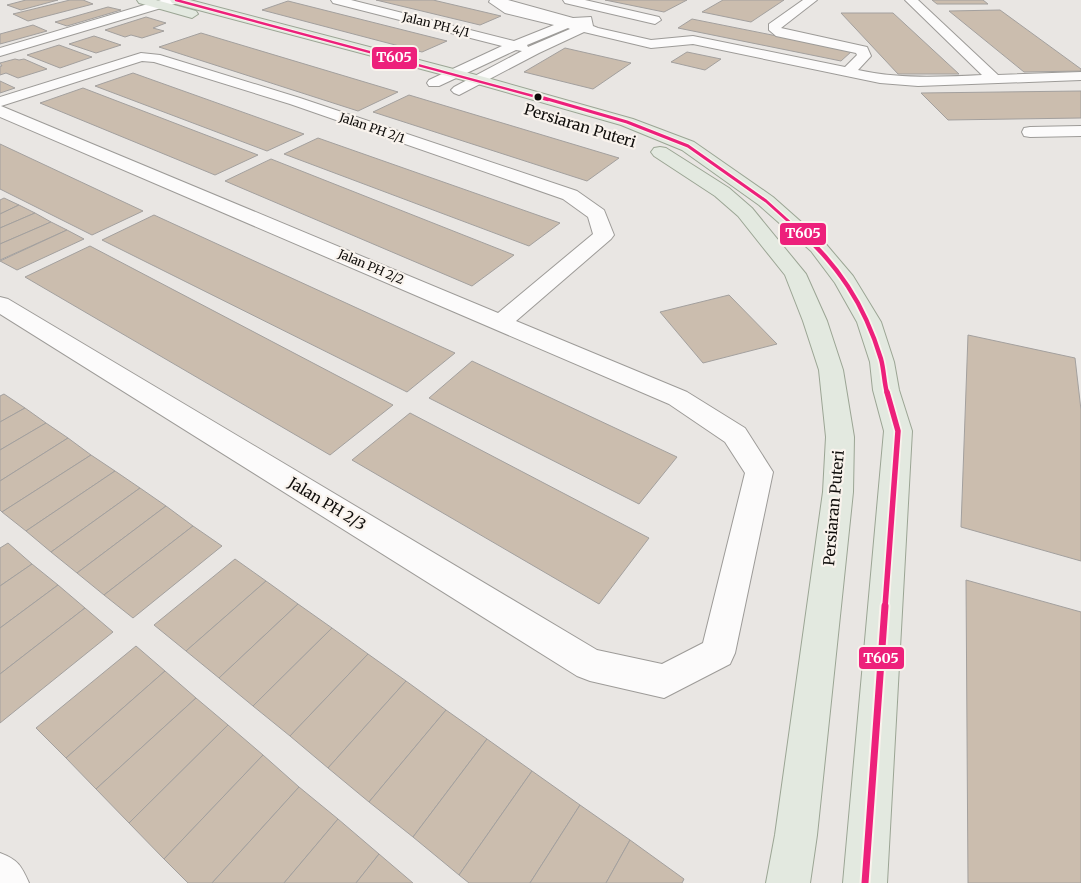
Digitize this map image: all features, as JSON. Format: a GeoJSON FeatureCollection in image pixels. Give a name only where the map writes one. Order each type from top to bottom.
{"type":"FeatureCollection","features":[{"type":"Feature","properties":{"kind":"main road","name":"Persiaran Puteri"},"geometry":{"type":"LineString","coordinates":[[163,1],[457,82],[628,122],[688,146],[766,201],[818,247],[845,281],[869,322],[882,362],[886,390],[898,431],[865,883]]}},
{"type":"Feature","properties":{"kind":"main road","name":"Persiaran Puteri"},"geometry":{"type":"LineString","coordinates":[[457,82],[617,135],[666,155],[722,192],[745,212],[796,274],[809,305],[831,370],[840,437],[838,492],[797,825],[788,883]]}},
{"type":"Feature","properties":{"kind":"street","name":"Jalan PH 4/1"},"geometry":{"type":"LineString","coordinates":[[337,0],[534,50]]}},
{"type":"Feature","properties":{"kind":"street"},"geometry":{"type":"LineString","coordinates":[[499,0],[496,2],[503,8],[581,25],[651,44],[693,40],[880,79],[918,82],[1081,76]]}},
{"type":"Feature","properties":{"kind":"street"},"geometry":{"type":"LineString","coordinates":[[569,0],[655,20]]}},
{"type":"Feature","properties":{"kind":"street"},"geometry":{"type":"LineString","coordinates":[[811,0],[774,27],[774,30],[862,50],[864,56],[847,73]]}},
{"type":"Feature","properties":{"kind":"street"},"geometry":{"type":"LineString","coordinates":[[911,0],[993,78]]}},
{"type":"Feature","properties":{"kind":"street"},"geometry":{"type":"LineString","coordinates":[[0,52],[163,1]]}},
{"type":"Feature","properties":{"kind":"street"},"geometry":{"type":"LineString","coordinates":[[457,82],[534,50],[607,10]]}},
{"type":"Feature","properties":{"kind":"street"},"geometry":{"type":"LineString","coordinates":[[457,82],[515,45],[581,25]]}},
{"type":"Feature","properties":{"kind":"street","name":"Jalan PH 2/1"},"geometry":{"type":"LineString","coordinates":[[0,102],[141,57],[155,58],[294,101],[570,194],[597,214],[604,235],[501,322]]}},
{"type":"Feature","properties":{"kind":"street","name":"Jalan PH 2/2"},"geometry":{"type":"LineString","coordinates":[[0,111],[678,398],[735,434]]}},
{"type":"Feature","properties":{"kind":"street"},"geometry":{"type":"LineString","coordinates":[[1030,132],[1081,131]]}},
{"type":"Feature","properties":{"kind":"street","name":"Jalan PH 2/3"},"geometry":{"type":"LineString","coordinates":[[0,304],[590,665],[664,681],[718,653],[759,472],[735,434]]}},
{"type":"Feature","properties":{"kind":"street"},"geometry":{"type":"LineString","coordinates":[[0,874],[8,883]]}},
{"type":"Feature","properties":{"kind":"building"},"geometry":{"type":"Polygon","coordinates":[[[26,0],[58,0],[21,10],[7,5],[26,0]]]}},
{"type":"Feature","properties":{"kind":"building"},"geometry":{"type":"Polygon","coordinates":[[[70,0],[83,0],[93,4],[28,21],[13,14],[70,0]]]}},
{"type":"Feature","properties":{"kind":"building"},"geometry":{"type":"Polygon","coordinates":[[[376,0],[433,0],[501,16],[480,25],[376,0]]]}},
{"type":"Feature","properties":{"kind":"building"},"geometry":{"type":"Polygon","coordinates":[[[605,0],[687,0],[664,12],[605,0]]]}},
{"type":"Feature","properties":{"kind":"building"},"geometry":{"type":"Polygon","coordinates":[[[723,0],[784,0],[751,22],[702,12],[723,0]]]}},
{"type":"Feature","properties":{"kind":"building"},"geometry":{"type":"Polygon","coordinates":[[[932,0],[983,0],[988,4],[937,4],[932,0]]]}},
{"type":"Feature","properties":{"kind":"building"},"geometry":{"type":"Polygon","coordinates":[[[288,1],[447,41],[422,52],[262,10],[288,1]]]}},
{"type":"Feature","properties":{"kind":"building"},"geometry":{"type":"Polygon","coordinates":[[[108,7],[121,10],[67,26],[55,22],[108,7]]]}},
{"type":"Feature","properties":{"kind":"building"},"geometry":{"type":"Polygon","coordinates":[[[1000,10],[1081,69],[1081,71],[1024,72],[949,11],[1000,10]]]}},
{"type":"Feature","properties":{"kind":"building"},"geometry":{"type":"Polygon","coordinates":[[[841,13],[893,13],[959,74],[898,74],[841,13]]]}},
{"type":"Feature","properties":{"kind":"building"},"geometry":{"type":"Polygon","coordinates":[[[146,17],[166,23],[153,28],[164,31],[142,38],[131,35],[125,37],[105,30],[146,17]]]}},
{"type":"Feature","properties":{"kind":"building"},"geometry":{"type":"Polygon","coordinates":[[[692,19],[852,51],[841,61],[678,28],[692,19]]]}},
{"type":"Feature","properties":{"kind":"building"},"geometry":{"type":"Polygon","coordinates":[[[33,25],[47,31],[0,44],[0,34],[33,25]]]}},
{"type":"Feature","properties":{"kind":"building"},"geometry":{"type":"Polygon","coordinates":[[[201,33],[398,92],[358,111],[159,47],[201,33]]]}},
{"type":"Feature","properties":{"kind":"building"},"geometry":{"type":"Polygon","coordinates":[[[94,36],[121,45],[96,53],[69,44],[94,36]]]}},
{"type":"Feature","properties":{"kind":"building"},"geometry":{"type":"Polygon","coordinates":[[[59,45],[92,57],[60,68],[27,55],[59,45]]]}},
{"type":"Feature","properties":{"kind":"building"},"geometry":{"type":"Polygon","coordinates":[[[565,48],[631,63],[593,89],[524,72],[565,48]]]}},
{"type":"Feature","properties":{"kind":"building"},"geometry":{"type":"Polygon","coordinates":[[[687,52],[721,59],[705,70],[671,62],[687,52]]]}},
{"type":"Feature","properties":{"kind":"building"},"geometry":{"type":"Polygon","coordinates":[[[24,59],[47,69],[18,78],[6,73],[0,75],[0,66],[2,66],[0,63],[24,59]]]}},
{"type":"Feature","properties":{"kind":"building"},"geometry":{"type":"Polygon","coordinates":[[[133,73],[304,134],[267,151],[95,86],[133,73]]]}},
{"type":"Feature","properties":{"kind":"building"},"geometry":{"type":"Polygon","coordinates":[[[0,81],[15,88],[0,93],[0,81]]]}},
{"type":"Feature","properties":{"kind":"building"},"geometry":{"type":"Polygon","coordinates":[[[83,88],[258,155],[215,175],[40,103],[83,88]]]}},
{"type":"Feature","properties":{"kind":"building"},"geometry":{"type":"Polygon","coordinates":[[[1081,91],[1081,118],[948,120],[921,93],[1081,91]]]}},
{"type":"Feature","properties":{"kind":"building"},"geometry":{"type":"Polygon","coordinates":[[[409,95],[619,158],[587,181],[373,112],[409,95]]]}},
{"type":"Feature","properties":{"kind":"building"},"geometry":{"type":"Polygon","coordinates":[[[318,138],[560,223],[529,246],[284,154],[318,138]]]}},
{"type":"Feature","properties":{"kind":"building"},"geometry":{"type":"Polygon","coordinates":[[[0,144],[143,211],[92,235],[0,189],[0,144]]]}},
{"type":"Feature","properties":{"kind":"building"},"geometry":{"type":"Polygon","coordinates":[[[271,159],[514,255],[472,286],[225,181],[271,159]]]}},
{"type":"Feature","properties":{"kind":"building"},"geometry":{"type":"Polygon","coordinates":[[[4,198],[19,205],[0,214],[0,200],[4,198]]]}},
{"type":"Feature","properties":{"kind":"building"},"geometry":{"type":"Polygon","coordinates":[[[19,205],[35,213],[0,228],[0,214],[19,205]]]}},
{"type":"Feature","properties":{"kind":"building"},"geometry":{"type":"Polygon","coordinates":[[[35,213],[51,222],[0,244],[0,228],[35,213]]]}},
{"type":"Feature","properties":{"kind":"building"},"geometry":{"type":"Polygon","coordinates":[[[154,215],[455,353],[407,392],[102,240],[154,215]]]}},
{"type":"Feature","properties":{"kind":"building"},"geometry":{"type":"Polygon","coordinates":[[[51,222],[67,230],[0,260],[0,244],[51,222]]]}},
{"type":"Feature","properties":{"kind":"building"},"geometry":{"type":"Polygon","coordinates":[[[67,230],[84,239],[17,270],[0,261],[67,230]]]}},
{"type":"Feature","properties":{"kind":"building"},"geometry":{"type":"Polygon","coordinates":[[[90,246],[393,405],[330,455],[25,277],[90,246]]]}},
{"type":"Feature","properties":{"kind":"building"},"geometry":{"type":"Polygon","coordinates":[[[729,295],[777,344],[703,363],[660,312],[729,295]]]}},
{"type":"Feature","properties":{"kind":"building"},"geometry":{"type":"Polygon","coordinates":[[[968,335],[1075,358],[1081,410],[1081,561],[961,527],[968,335]]]}},
{"type":"Feature","properties":{"kind":"building"},"geometry":{"type":"Polygon","coordinates":[[[472,361],[677,457],[639,504],[429,398],[472,361]]]}},
{"type":"Feature","properties":{"kind":"building"},"geometry":{"type":"Polygon","coordinates":[[[4,394],[25,408],[0,422],[0,396],[4,394]]]}},
{"type":"Feature","properties":{"kind":"building"},"geometry":{"type":"Polygon","coordinates":[[[25,408],[46,423],[0,450],[0,422],[25,408]]]}},
{"type":"Feature","properties":{"kind":"building"},"geometry":{"type":"Polygon","coordinates":[[[410,413],[649,538],[599,604],[352,460],[410,413]]]}},
{"type":"Feature","properties":{"kind":"building"},"geometry":{"type":"Polygon","coordinates":[[[46,423],[68,438],[0,481],[0,450],[46,423]]]}},
{"type":"Feature","properties":{"kind":"building"},"geometry":{"type":"Polygon","coordinates":[[[68,438],[91,455],[2,512],[0,510],[0,481],[68,438]]]}},
{"type":"Feature","properties":{"kind":"building"},"geometry":{"type":"Polygon","coordinates":[[[91,455],[115,471],[26,531],[2,512],[91,455]]]}},
{"type":"Feature","properties":{"kind":"building"},"geometry":{"type":"Polygon","coordinates":[[[115,471],[140,488],[51,552],[26,531],[115,471]]]}},
{"type":"Feature","properties":{"kind":"building"},"geometry":{"type":"Polygon","coordinates":[[[140,488],[166,506],[77,573],[51,552],[140,488]]]}},
{"type":"Feature","properties":{"kind":"building"},"geometry":{"type":"Polygon","coordinates":[[[166,506],[193,526],[104,595],[77,573],[166,506]]]}},
{"type":"Feature","properties":{"kind":"building"},"geometry":{"type":"Polygon","coordinates":[[[193,526],[222,546],[133,618],[104,595],[193,526]]]}},
{"type":"Feature","properties":{"kind":"building"},"geometry":{"type":"Polygon","coordinates":[[[8,543],[32,564],[0,586],[0,548],[8,543]]]}},
{"type":"Feature","properties":{"kind":"building"},"geometry":{"type":"Polygon","coordinates":[[[235,559],[266,581],[186,651],[154,625],[235,559]]]}},
{"type":"Feature","properties":{"kind":"building"},"geometry":{"type":"Polygon","coordinates":[[[32,564],[58,585],[0,628],[0,586],[32,564]]]}},
{"type":"Feature","properties":{"kind":"building"},"geometry":{"type":"Polygon","coordinates":[[[966,580],[1081,612],[1081,883],[968,883],[966,580]]]}},
{"type":"Feature","properties":{"kind":"building"},"geometry":{"type":"Polygon","coordinates":[[[266,581],[298,604],[219,678],[186,651],[266,581]]]}},
{"type":"Feature","properties":{"kind":"building"},"geometry":{"type":"Polygon","coordinates":[[[58,585],[85,608],[0,674],[0,628],[58,585]]]}},
{"type":"Feature","properties":{"kind":"building"},"geometry":{"type":"Polygon","coordinates":[[[298,604],[332,628],[253,706],[219,678],[298,604]]]}},
{"type":"Feature","properties":{"kind":"building"},"geometry":{"type":"Polygon","coordinates":[[[85,608],[113,632],[0,723],[0,674],[85,608]]]}},
{"type":"Feature","properties":{"kind":"building"},"geometry":{"type":"Polygon","coordinates":[[[332,628],[368,654],[290,736],[253,706],[332,628]]]}},
{"type":"Feature","properties":{"kind":"building"},"geometry":{"type":"Polygon","coordinates":[[[136,646],[165,671],[66,758],[36,728],[136,646]]]}},
{"type":"Feature","properties":{"kind":"building"},"geometry":{"type":"Polygon","coordinates":[[[368,654],[406,681],[328,768],[290,736],[368,654]]]}},
{"type":"Feature","properties":{"kind":"building"},"geometry":{"type":"Polygon","coordinates":[[[165,671],[196,698],[96,789],[66,758],[165,671]]]}},
{"type":"Feature","properties":{"kind":"building"},"geometry":{"type":"Polygon","coordinates":[[[406,681],[446,710],[369,802],[328,768],[406,681]]]}},
{"type":"Feature","properties":{"kind":"building"},"geometry":{"type":"Polygon","coordinates":[[[196,698],[228,725],[129,823],[96,789],[196,698]]]}},
{"type":"Feature","properties":{"kind":"building"},"geometry":{"type":"Polygon","coordinates":[[[446,710],[487,739],[413,837],[369,802],[446,710]]]}},
{"type":"Feature","properties":{"kind":"building"},"geometry":{"type":"Polygon","coordinates":[[[228,725],[263,755],[164,859],[129,823],[228,725]]]}},
{"type":"Feature","properties":{"kind":"building"},"geometry":{"type":"Polygon","coordinates":[[[487,739],[532,771],[459,875],[413,837],[487,739]]]}},
{"type":"Feature","properties":{"kind":"building"},"geometry":{"type":"Polygon","coordinates":[[[263,755],[299,787],[212,883],[188,883],[164,859],[263,755]]]}},
{"type":"Feature","properties":{"kind":"building"},"geometry":{"type":"Polygon","coordinates":[[[532,771],[580,805],[530,883],[469,883],[459,875],[532,771]]]}},
{"type":"Feature","properties":{"kind":"building"},"geometry":{"type":"Polygon","coordinates":[[[299,787],[338,819],[284,883],[212,883],[299,787]]]}},
{"type":"Feature","properties":{"kind":"building"},"geometry":{"type":"Polygon","coordinates":[[[580,805],[630,840],[606,883],[530,883],[580,805]]]}},
{"type":"Feature","properties":{"kind":"building"},"geometry":{"type":"Polygon","coordinates":[[[338,819],[379,854],[356,883],[284,883],[338,819]]]}},
{"type":"Feature","properties":{"kind":"building"},"geometry":{"type":"Polygon","coordinates":[[[630,840],[684,879],[682,883],[606,883],[630,840]]]}},
{"type":"Feature","properties":{"kind":"building"},"geometry":{"type":"Polygon","coordinates":[[[379,854],[413,883],[356,883],[379,854]]]}},
{"type":"Feature","properties":{"kind":"transit line","name":"T605"},"geometry":{"type":"LineString","coordinates":[[176,0],[479,80],[627,122],[688,146],[766,201],[818,247],[845,281],[869,322],[882,362],[886,390],[898,431],[865,883]]}}]}
